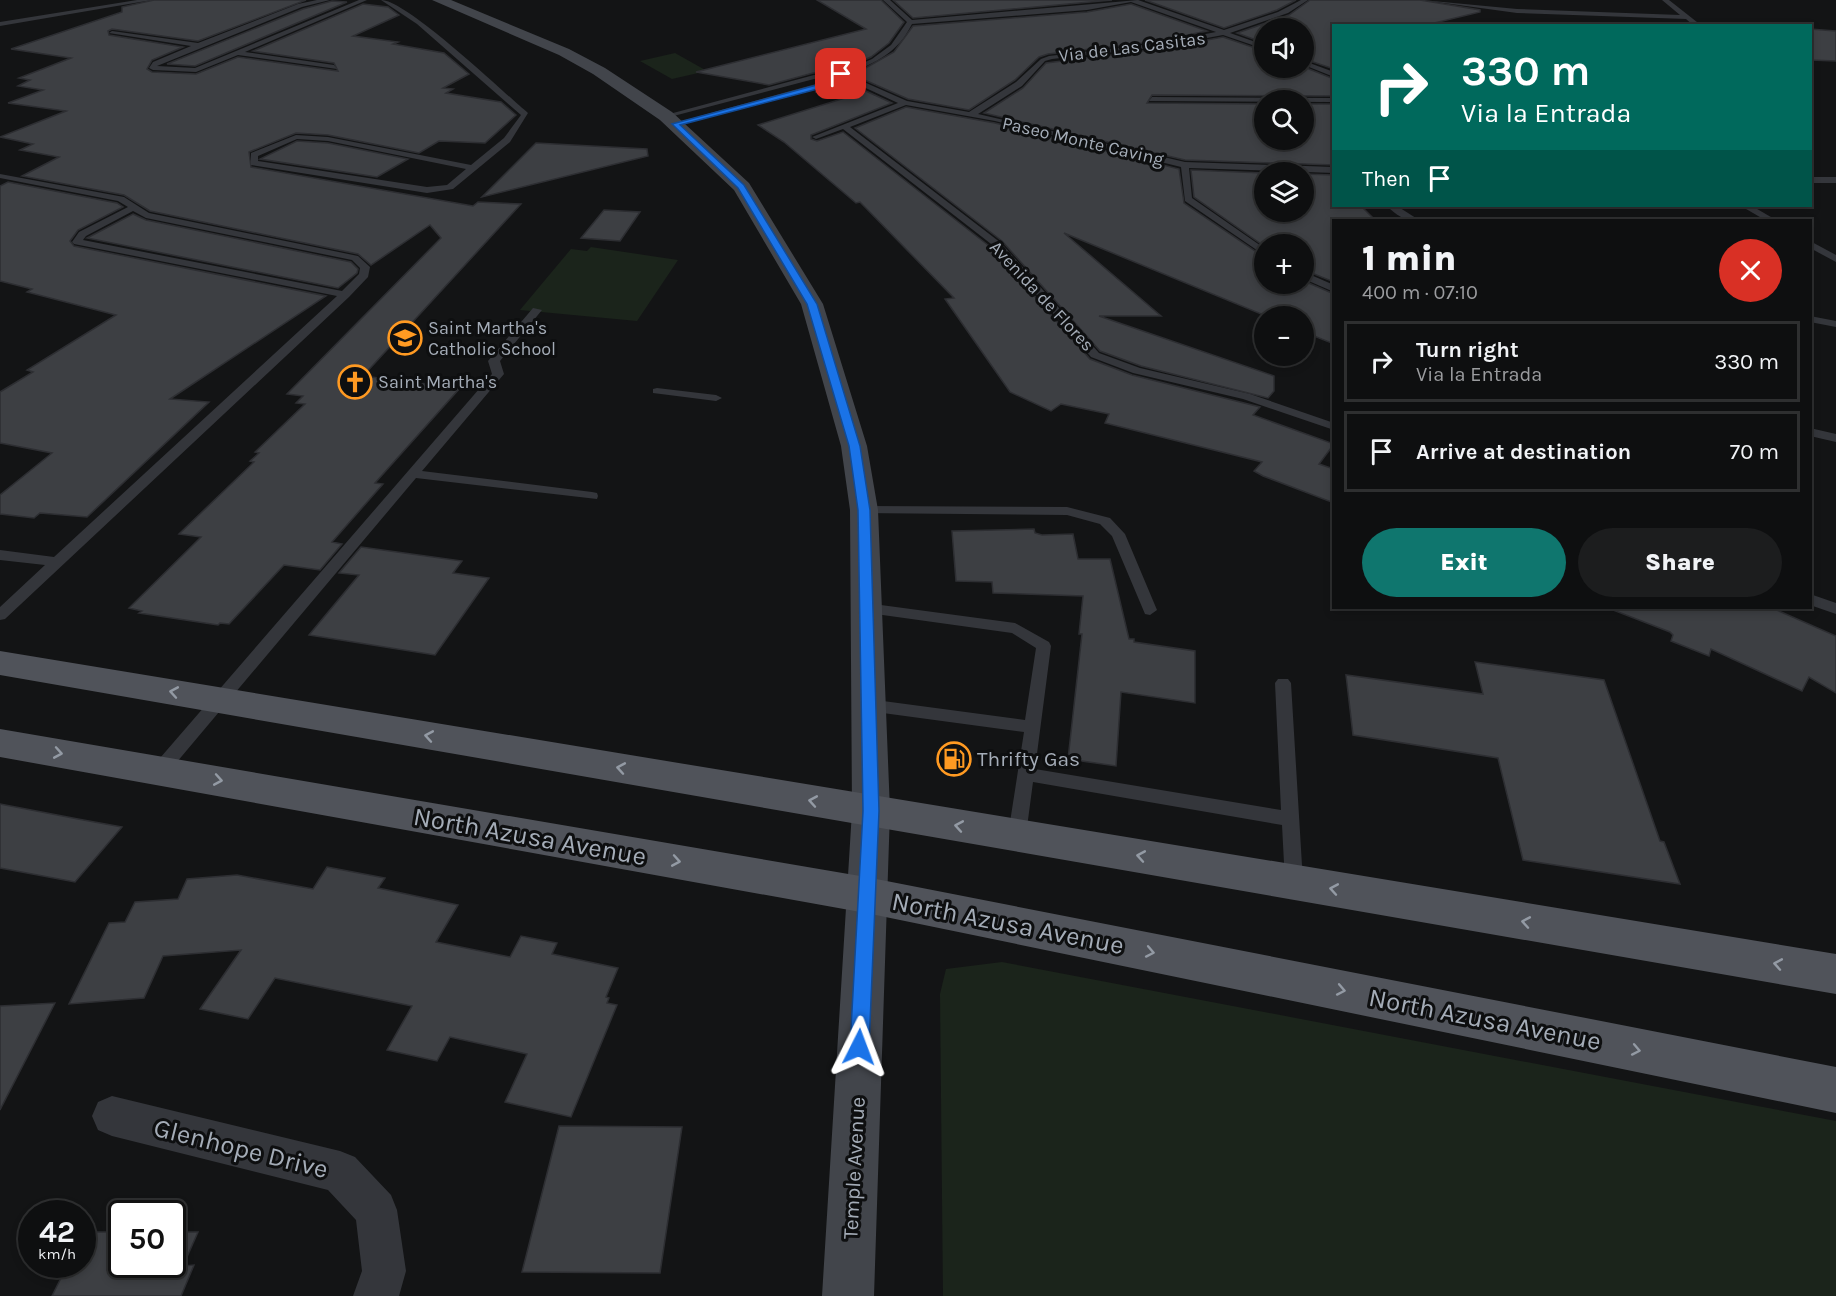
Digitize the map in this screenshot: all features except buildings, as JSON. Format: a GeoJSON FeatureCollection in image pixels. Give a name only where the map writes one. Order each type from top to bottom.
{"type":"FeatureCollection","features":[{"type":"Feature","properties":{"kind":"main road","name":"Temple Avenue"},"geometry":{"type":"LineString","coordinates":[[439,0],[564,52],[598,71],[671,120],[742,187],[812,304],[854,446],[864,510],[871,811],[848,1296]]}},
{"type":"Feature","properties":{"kind":"main road"},"geometry":{"type":"LineString","coordinates":[[0,663],[1836,974]]}},
{"type":"Feature","properties":{"kind":"main road","name":"North Azusa Avenue"},"geometry":{"type":"LineString","coordinates":[[0,743],[866,895],[1836,1090]]}},
{"type":"Feature","properties":{"kind":"street","name":"Glenhope Drive"},"geometry":{"type":"LineString","coordinates":[[112,1116],[340,1172],[376,1210],[384,1271],[376,1296]]}},
{"type":"Feature","properties":{"kind":"lane"},"geometry":{"type":"LineString","coordinates":[[0,24],[149,0]]}},
{"type":"Feature","properties":{"kind":"lane"},"geometry":{"type":"LineString","coordinates":[[327,0],[300,5],[154,63],[153,68],[178,72],[196,70],[364,0]]}},
{"type":"Feature","properties":{"kind":"lane"},"geometry":{"type":"LineString","coordinates":[[384,0],[419,23],[525,115],[507,140],[450,187],[427,190],[254,163],[254,155],[296,137],[328,139],[473,168]]}},
{"type":"Feature","properties":{"kind":"lane"},"geometry":{"type":"LineString","coordinates":[[886,0],[910,22],[1047,12],[1132,0],[1254,43]]}},
{"type":"Feature","properties":{"kind":"lane","name":"Via de Las Casitas"},"geometry":{"type":"LineString","coordinates":[[970,115],[1019,84],[1043,60],[1051,57],[1155,46],[1229,33],[1295,9],[1305,0]]}},
{"type":"Feature","properties":{"kind":"lane"},"geometry":{"type":"LineString","coordinates":[[1425,0],[1517,11],[1688,17]]}},
{"type":"Feature","properties":{"kind":"lane"},"geometry":{"type":"LineString","coordinates":[[1665,0],[1697,24]]}},
{"type":"Feature","properties":{"kind":"lane"},"geometry":{"type":"LineString","coordinates":[[343,2],[354,4]]}},
{"type":"Feature","properties":{"kind":"lane"},"geometry":{"type":"LineString","coordinates":[[1039,6],[1047,12]]}},
{"type":"Feature","properties":{"kind":"lane"},"geometry":{"type":"LineString","coordinates":[[671,120],[826,84],[841,74],[896,47],[910,22]]}},
{"type":"Feature","properties":{"kind":"lane"},"geometry":{"type":"LineString","coordinates":[[112,33],[199,45]]}},
{"type":"Feature","properties":{"kind":"lane"},"geometry":{"type":"LineString","coordinates":[[237,53],[334,67]]}},
{"type":"Feature","properties":{"kind":"lane"},"geometry":{"type":"LineString","coordinates":[[1314,67],[1332,74]]}},
{"type":"Feature","properties":{"kind":"lane"},"geometry":{"type":"LineString","coordinates":[[671,120],[814,77],[841,74]]}},
{"type":"Feature","properties":{"kind":"lane","name":"Paseo Monte Caving"},"geometry":{"type":"LineString","coordinates":[[841,74],[905,103],[970,115],[1185,165],[1332,170]]}},
{"type":"Feature","properties":{"kind":"lane"},"geometry":{"type":"LineString","coordinates":[[1152,99],[1332,100]]}},
{"type":"Feature","properties":{"kind":"lane"},"geometry":{"type":"LineString","coordinates":[[816,137],[905,103]]}},
{"type":"Feature","properties":{"kind":"lane","name":"Avenida de Flores"},"geometry":{"type":"LineString","coordinates":[[844,126],[998,245],[1095,355],[1137,371],[1246,396],[1332,426]]}},
{"type":"Feature","properties":{"kind":"lane"},"geometry":{"type":"LineString","coordinates":[[1185,165],[1188,199],[1254,245]]}},
{"type":"Feature","properties":{"kind":"lane"},"geometry":{"type":"LineString","coordinates":[[0,615],[345,295],[364,275],[366,267],[355,258],[146,215],[131,203],[121,199],[2,176]]}},
{"type":"Feature","properties":{"kind":"lane"},"geometry":{"type":"LineString","coordinates":[[1812,180],[1836,180]]}},
{"type":"Feature","properties":{"kind":"lane"},"geometry":{"type":"LineString","coordinates":[[134,207],[82,234],[77,242],[345,295]]}},
{"type":"Feature","properties":{"kind":"lane"},"geometry":{"type":"LineString","coordinates":[[1393,207],[1412,219]]}},
{"type":"Feature","properties":{"kind":"lane"},"geometry":{"type":"LineString","coordinates":[[1748,207],[1769,219]]}},
{"type":"Feature","properties":{"kind":"lane"},"geometry":{"type":"LineString","coordinates":[[1812,245],[1836,259]]}},
{"type":"Feature","properties":{"kind":"lane"},"geometry":{"type":"LineString","coordinates":[[1314,280],[1332,288]]}},
{"type":"Feature","properties":{"kind":"lane"},"geometry":{"type":"LineString","coordinates":[[160,770],[498,374],[494,361],[537,310]]}},
{"type":"Feature","properties":{"kind":"lane"},"geometry":{"type":"LineString","coordinates":[[1812,319],[1836,324]]}},
{"type":"Feature","properties":{"kind":"lane"},"geometry":{"type":"LineString","coordinates":[[657,392],[716,398]]}},
{"type":"Feature","properties":{"kind":"lane"},"geometry":{"type":"LineString","coordinates":[[1812,432],[1836,438]]}},
{"type":"Feature","properties":{"kind":"lane"},"geometry":{"type":"LineString","coordinates":[[412,474],[592,496]]}},
{"type":"Feature","properties":{"kind":"lane"},"geometry":{"type":"LineString","coordinates":[[864,510],[1067,511],[1105,521],[1118,534],[1150,610]]}},
{"type":"Feature","properties":{"kind":"lane"},"geometry":{"type":"LineString","coordinates":[[0,555],[57,562]]}},
{"type":"Feature","properties":{"kind":"lane"},"geometry":{"type":"LineString","coordinates":[[1812,600],[1836,609]]}},
{"type":"Feature","properties":{"kind":"lane"},"geometry":{"type":"LineString","coordinates":[[866,608],[1015,628],[1044,646],[1017,836]]}},
{"type":"Feature","properties":{"kind":"lane"},"geometry":{"type":"LineString","coordinates":[[1284,683],[1294,882]]}},
{"type":"Feature","properties":{"kind":"lane"},"geometry":{"type":"LineString","coordinates":[[868,705],[1032,727]]}},
{"type":"Feature","properties":{"kind":"lane"},"geometry":{"type":"LineString","coordinates":[[1026,774],[1291,819]]}},
{"type":"Feature","properties":{"kind":"shaded area"},"geometry":{"type":"Polygon","coordinates":[[[675,53],[707,71],[672,79],[640,61],[675,53]]]}},
{"type":"Feature","properties":{"kind":"shaded area"},"geometry":{"type":"Polygon","coordinates":[[[591,247],[678,260],[637,321],[520,310],[571,249],[587,251],[591,247]]]}},
{"type":"Feature","properties":{"kind":"shaded area"},"geometry":{"type":"Polygon","coordinates":[[[1002,962],[1836,1121],[1836,1296],[943,1296],[940,994],[946,969],[1002,962]]]}},
{"type":"Feature","properties":{"kind":"place","name":"Saint Martha's Catholic School"},"geometry":{"type":"Point","coordinates":[405,338]}},
{"type":"Feature","properties":{"kind":"place","name":"Saint Martha's"},"geometry":{"type":"Point","coordinates":[355,382]}},
{"type":"Feature","properties":{"kind":"place","name":"Thrifty Gas"},"geometry":{"type":"Point","coordinates":[954,759]}},
{"type":"Feature","properties":{"kind":"route"},"geometry":{"type":"LineString","coordinates":[[841,74],[826,84],[675,124],[742,187],[812,304],[854,446],[864,510],[871,811],[859,1047]]}}]}
